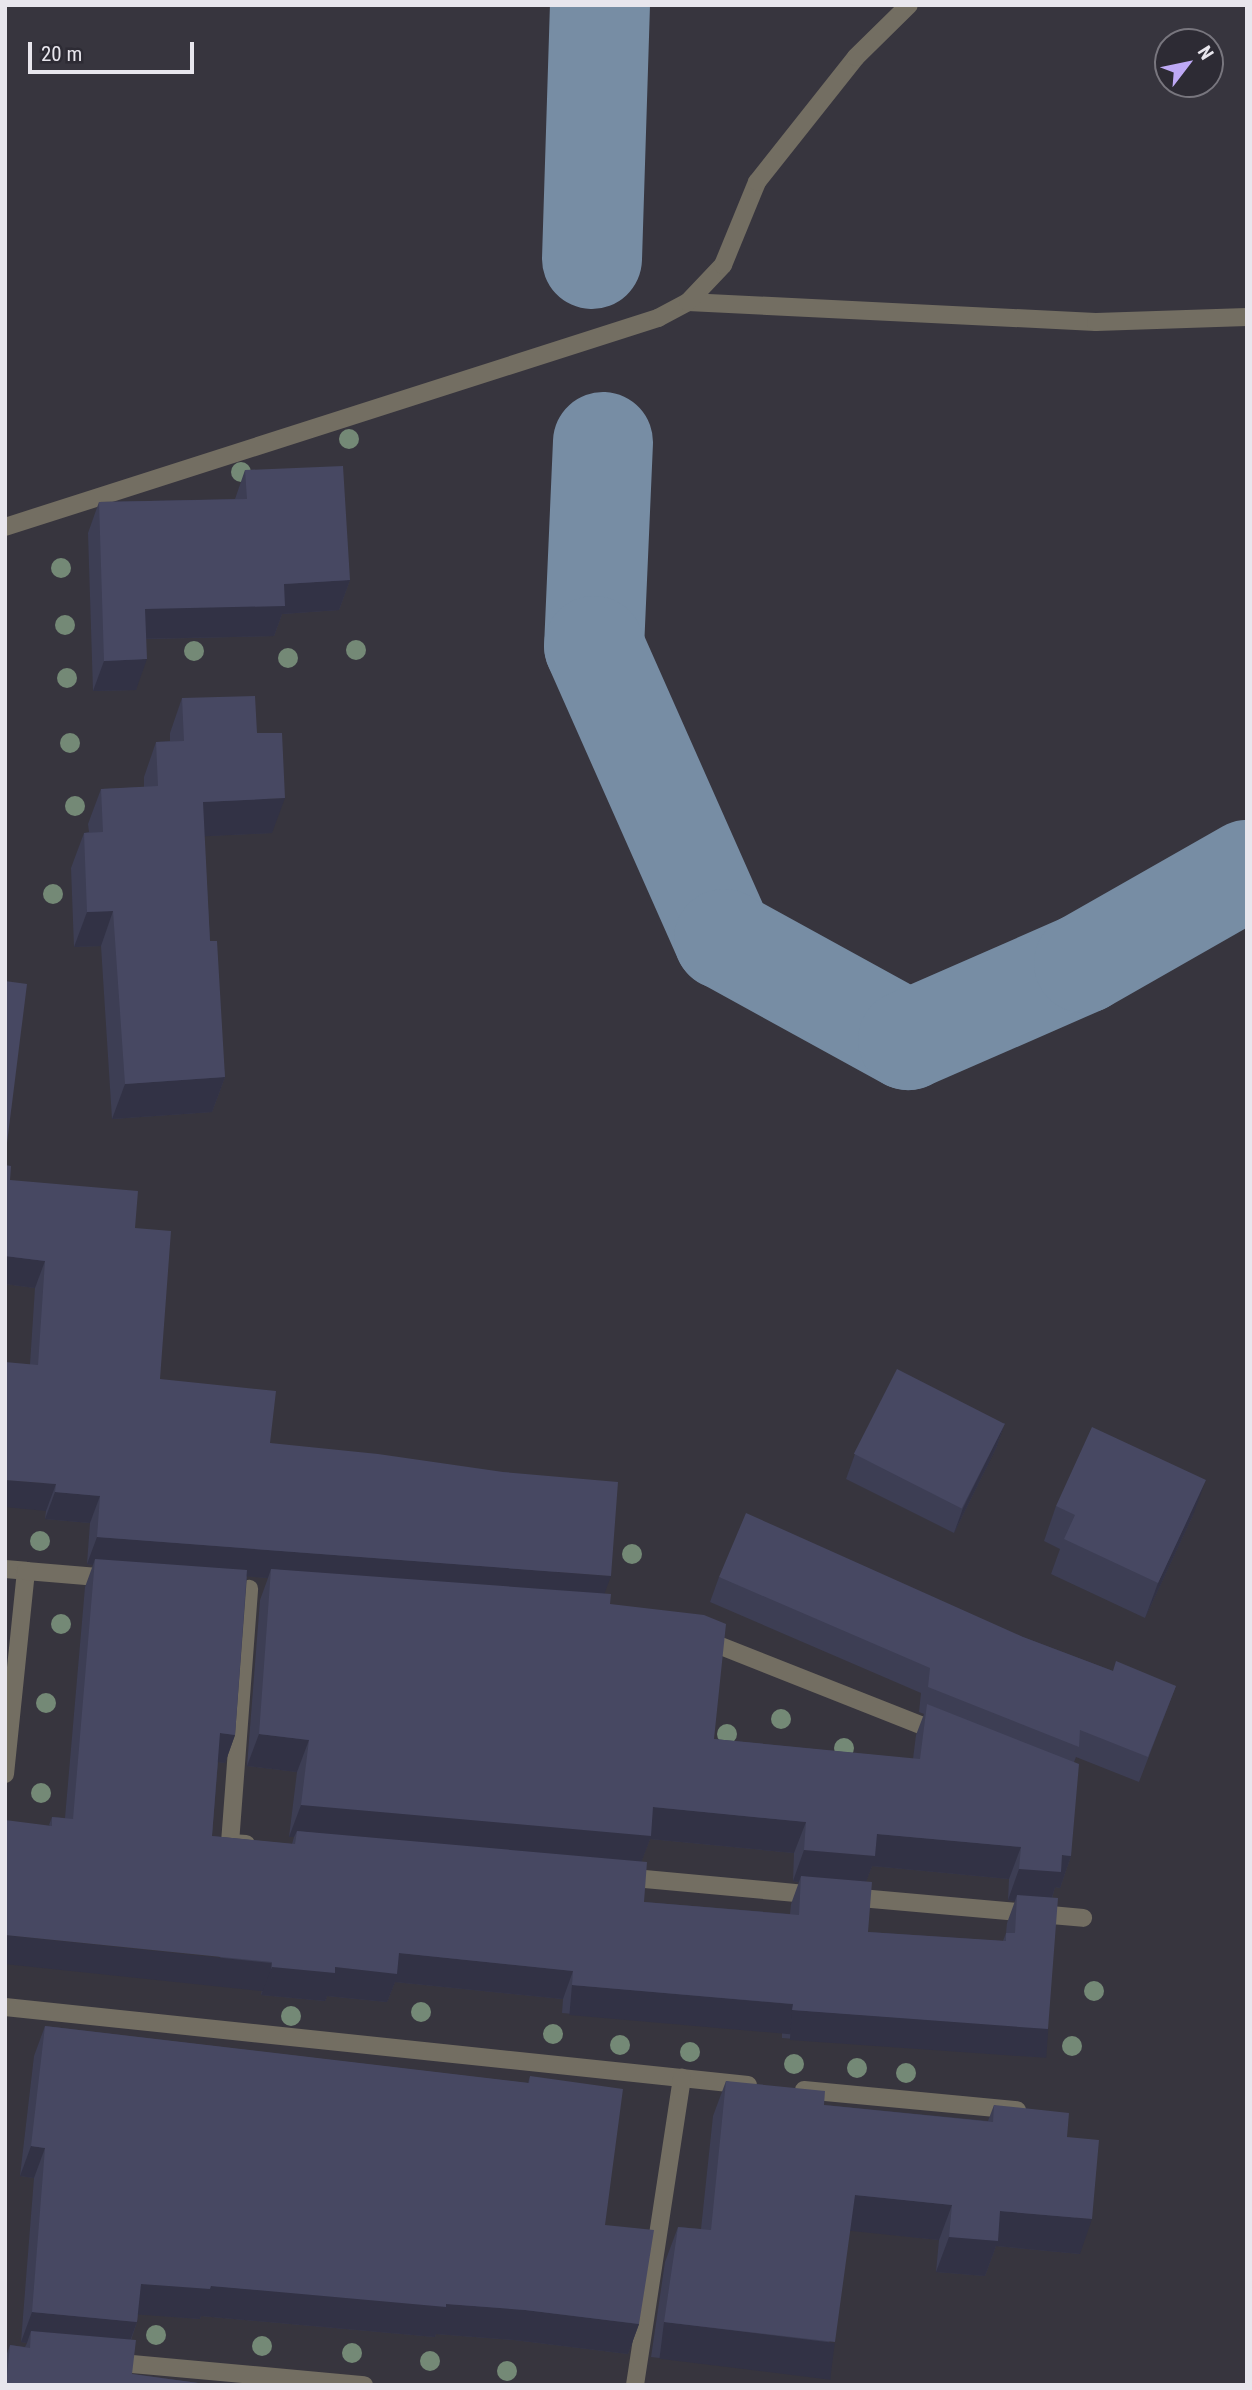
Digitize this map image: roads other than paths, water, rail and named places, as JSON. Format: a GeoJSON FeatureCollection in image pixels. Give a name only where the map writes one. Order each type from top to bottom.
{"type":"FeatureCollection","features":[{"type":"Feature","properties":{"kind":"street"},"geometry":{"type":"LineString","coordinates":[[5,527],[658,318],[688,302],[723,265],[757,182],[856,57],[909,5]]}},
{"type":"Feature","properties":{"kind":"street"},"geometry":{"type":"LineString","coordinates":[[688,302],[1096,322],[1247,317]]}},
{"type":"Feature","properties":{"kind":"street"},"geometry":{"type":"LineString","coordinates":[[5,1569],[131,1579]]}},
{"type":"Feature","properties":{"kind":"street"},"geometry":{"type":"LineString","coordinates":[[5,1774],[26,1571]]}},
{"type":"Feature","properties":{"kind":"street"},"geometry":{"type":"LineString","coordinates":[[249,1589],[230,1843],[258,1845]]}},
{"type":"Feature","properties":{"kind":"street"},"geometry":{"type":"LineString","coordinates":[[689,1633],[961,1741]]}},
{"type":"Feature","properties":{"kind":"street"},"geometry":{"type":"LineString","coordinates":[[601,1875],[1083,1918]]}},
{"type":"Feature","properties":{"kind":"street"},"geometry":{"type":"LineString","coordinates":[[5,2007],[763,2086]]}},
{"type":"Feature","properties":{"kind":"street"},"geometry":{"type":"LineString","coordinates":[[635,2385],[682,2078]]}},
{"type":"Feature","properties":{"kind":"street"},"geometry":{"type":"LineString","coordinates":[[790,2089],[1034,2112]]}},
{"type":"Feature","properties":{"kind":"street"},"geometry":{"type":"LineString","coordinates":[[88,2360],[364,2385]]}},
{"type":"Feature","properties":{"kind":"waterway"},"geometry":{"type":"LineString","coordinates":[[592,259],[600,5]]}},
{"type":"Feature","properties":{"kind":"waterway"},"geometry":{"type":"LineString","coordinates":[[603,442],[594,646],[724,939],[908,1040],[1084,963],[1247,870]]}}]}
